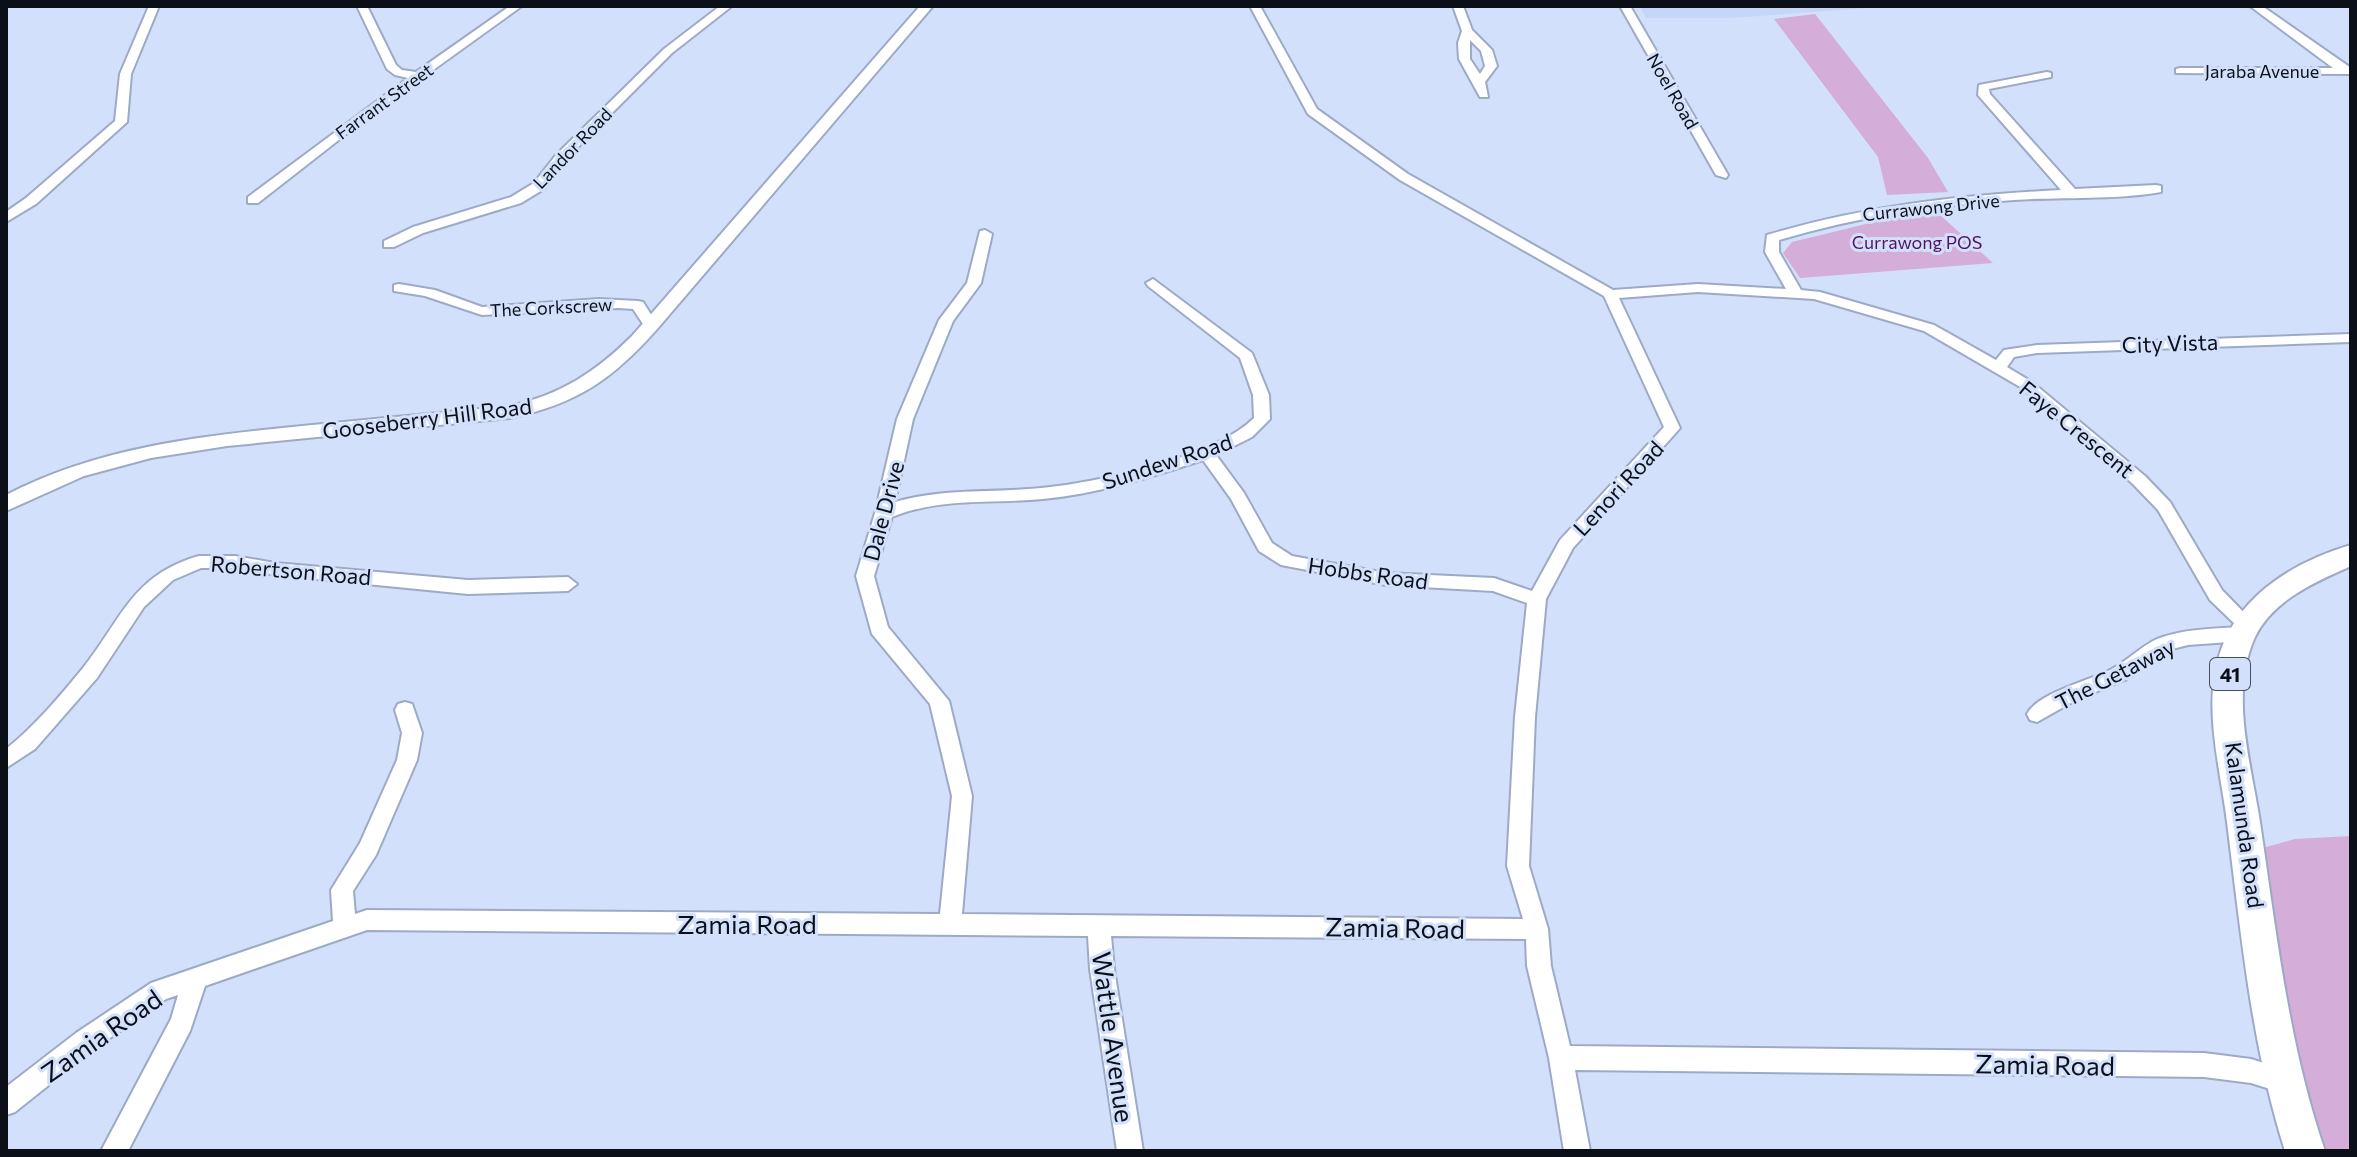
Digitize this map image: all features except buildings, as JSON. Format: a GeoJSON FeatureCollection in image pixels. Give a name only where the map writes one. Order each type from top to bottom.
{"type":"FeatureCollection","features":[{"type":"Feature","properties":{"kind":"main road","name":"Kalamunda Road"},"geometry":{"type":"LineString","coordinates":[[2305,1151],[2286,1082],[2269,996],[2228,685],[2233,657],[2245,630],[2263,605],[2286,586],[2351,555]]}},
{"type":"Feature","properties":{"kind":"street"},"geometry":{"type":"LineString","coordinates":[[6,218],[31,201],[121,122],[125,106],[121,89],[123,81],[136,40],[154,6]]}},
{"type":"Feature","properties":{"kind":"street"},"geometry":{"type":"LineString","coordinates":[[362,6],[391,67],[399,73],[418,76]]}},
{"type":"Feature","properties":{"kind":"street","name":"Farrant Street"},"geometry":{"type":"LineString","coordinates":[[253,200],[517,6]]}},
{"type":"Feature","properties":{"kind":"street","name":"Landor Road"},"geometry":{"type":"LineString","coordinates":[[389,244],[418,230],[516,200],[539,186],[560,158],[668,51],[727,6]]}},
{"type":"Feature","properties":{"kind":"street","name":"Gooseberry Hill Road"},"geometry":{"type":"LineString","coordinates":[[6,504],[64,475],[100,463],[170,447],[533,407],[565,396],[596,378],[650,324],[927,6]]}},
{"type":"Feature","properties":{"kind":"street"},"geometry":{"type":"LineString","coordinates":[[1255,6],[1312,111],[1404,177],[1610,294]]}},
{"type":"Feature","properties":{"kind":"street"},"geometry":{"type":"LineString","coordinates":[[1458,6],[1467,31],[1486,50],[1491,66],[1480,81]]}},
{"type":"Feature","properties":{"kind":"street","name":"Noel Road"},"geometry":{"type":"LineString","coordinates":[[1625,6],[1722,175]]}},
{"type":"Feature","properties":{"kind":"street"},"geometry":{"type":"LineString","coordinates":[[2255,6],[2348,71]]}},
{"type":"Feature","properties":{"kind":"street"},"geometry":{"type":"LineString","coordinates":[[1467,31],[1461,47],[1466,67],[1480,81],[1484,95]]}},
{"type":"Feature","properties":{"kind":"street","name":"Jaraba Avenue"},"geometry":{"type":"LineString","coordinates":[[2180,71],[2348,71]]}},
{"type":"Feature","properties":{"kind":"street"},"geometry":{"type":"LineString","coordinates":[[2047,75],[1983,87],[1984,95],[2072,194]]}},
{"type":"Feature","properties":{"kind":"street","name":"Currawong Drive"},"geometry":{"type":"LineString","coordinates":[[1796,294],[1772,252],[1772,238],[1882,209],[2156,189]]}},
{"type":"Feature","properties":{"kind":"street","name":"Dale Drive"},"geometry":{"type":"LineString","coordinates":[[950,923],[962,796],[939,701],[879,629],[865,576],[884,513],[905,419],[946,320],[974,283],[985,234]]}},
{"type":"Feature","properties":{"kind":"street","name":"Sundew Road"},"geometry":{"type":"LineString","coordinates":[[884,513],[906,502],[1045,494],[1072,489],[1206,452],[1243,436],[1262,419],[1261,395],[1247,356],[1153,283]]}},
{"type":"Feature","properties":{"kind":"street","name":"The Corkscrew"},"geometry":{"type":"LineString","coordinates":[[399,288],[414,288],[478,311],[518,311],[610,302],[638,305],[650,324]]}},
{"type":"Feature","properties":{"kind":"street","name":"Faye Crescent"},"geometry":{"type":"LineString","coordinates":[[1610,294],[1698,288],[1815,295],[1929,328],[2027,385],[2139,480],[2164,506],[2216,595],[2245,630]]}},
{"type":"Feature","properties":{"kind":"street","name":"Lenori Road"},"geometry":{"type":"LineString","coordinates":[[1577,1151],[1561,1058],[1539,966],[1537,929],[1518,866],[1525,717],[1537,599],[1566,544],[1672,428],[1610,294]]}},
{"type":"Feature","properties":{"kind":"street","name":"City Vista"},"geometry":{"type":"LineString","coordinates":[[1998,368],[2009,353],[2037,349],[2351,338]]}},
{"type":"Feature","properties":{"kind":"street","name":"Hobbs Road"},"geometry":{"type":"LineString","coordinates":[[1206,452],[1238,497],[1265,547],[1287,561],[1386,579],[1494,585],[1537,599]]}},
{"type":"Feature","properties":{"kind":"street","name":"Robertson Road"},"geometry":{"type":"LineString","coordinates":[[6,760],[28,743],[90,673],[138,602],[167,575],[199,562],[235,562],[275,569],[468,587],[568,584]]}},
{"type":"Feature","properties":{"kind":"street","name":"The Getaway"},"geometry":{"type":"LineString","coordinates":[[2037,714],[2069,695],[2118,675],[2162,645],[2245,630]]}},
{"type":"Feature","properties":{"kind":"street"},"geometry":{"type":"LineString","coordinates":[[345,928],[342,890],[368,848],[407,760],[412,733],[405,710]]}},
{"type":"Feature","properties":{"kind":"street","name":"Zamia Road"},"geometry":{"type":"LineString","coordinates":[[6,1103],[85,1041],[159,991],[367,920],[1537,929]]}},
{"type":"Feature","properties":{"kind":"street","name":"Wattle Avenue"},"geometry":{"type":"LineString","coordinates":[[1099,924],[1102,969],[1130,1151]]}},
{"type":"Feature","properties":{"kind":"street"},"geometry":{"type":"LineString","coordinates":[[114,1151],[182,1023],[195,979]]}},
{"type":"Feature","properties":{"kind":"street","name":"Zamia Road"},"geometry":{"type":"LineString","coordinates":[[1561,1058],[2204,1065],[2251,1071],[2286,1082]]}},
{"type":"Feature","properties":{"kind":"shaded area"},"geometry":{"type":"Polygon","coordinates":[[[1640,6],[1897,6],[1730,18],[1646,18],[1640,6]]]}},
{"type":"Feature","properties":{"kind":"green space"},"geometry":{"type":"Polygon","coordinates":[[[1815,14],[1928,158],[1948,192],[1887,195],[1878,157],[1774,19],[1815,14]]]}},
{"type":"Feature","properties":{"kind":"green space","name":"Currawong POS"},"geometry":{"type":"Polygon","coordinates":[[[1938,213],[1993,263],[1800,278],[1783,253],[1792,242],[1899,216],[1938,213]]]}},
{"type":"Feature","properties":{"kind":"green space"},"geometry":{"type":"Polygon","coordinates":[[[2351,836],[2351,1151],[2305,1151],[2248,852],[2295,839],[2351,836]]]}}]}
